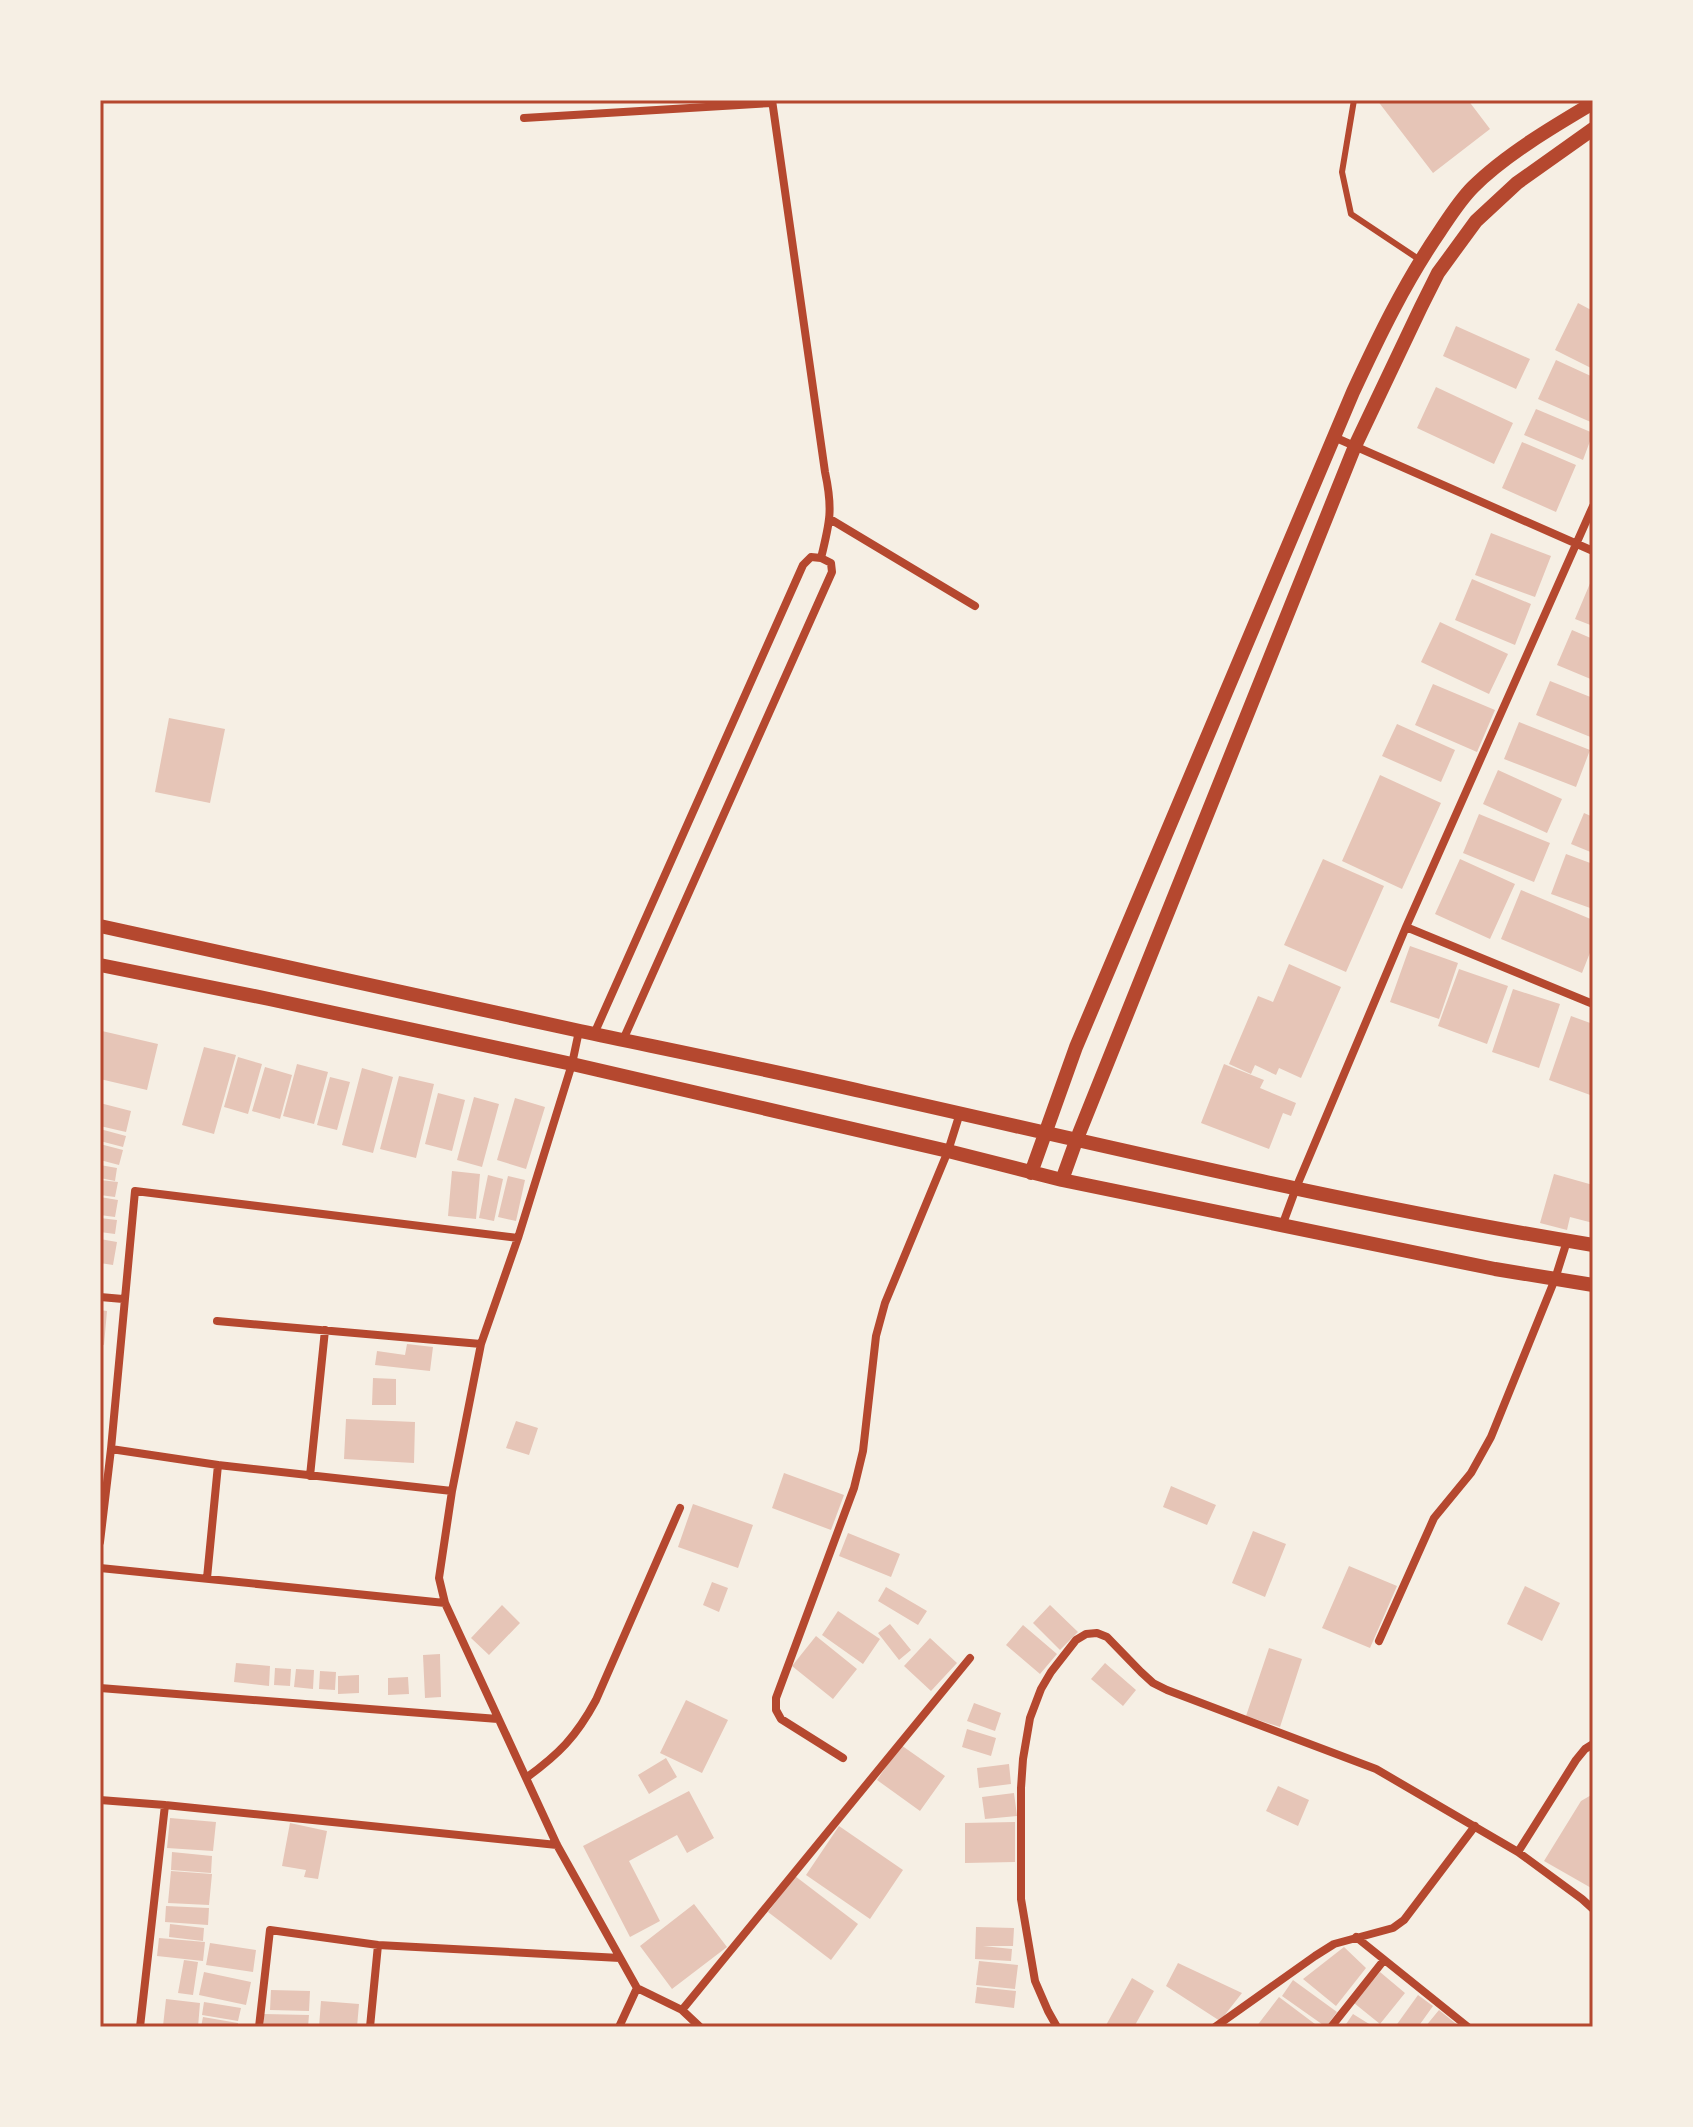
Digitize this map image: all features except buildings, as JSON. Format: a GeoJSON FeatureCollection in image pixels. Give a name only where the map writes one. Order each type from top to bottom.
{"type":"FeatureCollection","features":[{"type":"Feature","properties":{"kind":"street"},"geometry":{"type":"LineString","coordinates":[[524,118],[772,101],[831,498],[830,519],[821,558]]}},
{"type":"Feature","properties":{"kind":"street"},"geometry":{"type":"LineString","coordinates":[[1031,1173],[1076,1047],[1384,325],[1420,260],[1470,189],[1491,169],[1593,103]]}},
{"type":"Feature","properties":{"kind":"street"},"geometry":{"type":"LineString","coordinates":[[1062,1180],[1355,446],[1438,273],[1476,221],[1517,183],[1593,129]]}},
{"type":"Feature","properties":{"kind":"street"},"geometry":{"type":"LineString","coordinates":[[1334,437],[1593,551]]}},
{"type":"Feature","properties":{"kind":"street"},"geometry":{"type":"LineString","coordinates":[[1282,1226],[1406,927],[1593,506]]}},
{"type":"Feature","properties":{"kind":"street"},"geometry":{"type":"LineString","coordinates":[[830,519],[975,606]]}},
{"type":"Feature","properties":{"kind":"street"},"geometry":{"type":"LineString","coordinates":[[623,1040],[832,572],[831,563],[821,558],[811,557],[803,565],[572,1064],[518,1238],[481,1344],[452,1491],[439,1578],[445,1603],[557,1845],[637,1988],[682,2010],[700,2027]]}},
{"type":"Feature","properties":{"kind":"street"},"geometry":{"type":"LineString","coordinates":[[100,926],[772,1071],[1076,1141],[1519,1233],[1593,1245]]}},
{"type":"Feature","properties":{"kind":"street"},"geometry":{"type":"LineString","coordinates":[[1406,927],[1592,1001]]}},
{"type":"Feature","properties":{"kind":"street"},"geometry":{"type":"LineString","coordinates":[[100,965],[572,1064],[1062,1180],[1282,1226],[1593,1285]]}},
{"type":"Feature","properties":{"kind":"street"},"geometry":{"type":"LineString","coordinates":[[843,1758],[781,1719],[776,1710],[776,1698],[854,1488],[863,1451],[876,1336],[885,1303],[948,1151],[960,1113]]}},
{"type":"Feature","properties":{"kind":"street"},"geometry":{"type":"LineString","coordinates":[[100,1542],[135,1191],[518,1238]]}},
{"type":"Feature","properties":{"kind":"street"},"geometry":{"type":"LineString","coordinates":[[1379,1641],[1434,1518],[1471,1473],[1491,1437],[1555,1279],[1567,1241]]}},
{"type":"Feature","properties":{"kind":"street"},"geometry":{"type":"LineString","coordinates":[[100,1297],[123,1299]]}},
{"type":"Feature","properties":{"kind":"street"},"geometry":{"type":"LineString","coordinates":[[217,1321],[481,1344]]}},
{"type":"Feature","properties":{"kind":"street"},"geometry":{"type":"LineString","coordinates":[[310,1476],[325,1330]]}},
{"type":"Feature","properties":{"kind":"street"},"geometry":{"type":"LineString","coordinates":[[111,1449],[218,1465],[452,1491]]}},
{"type":"Feature","properties":{"kind":"street"},"geometry":{"type":"LineString","coordinates":[[207,1578],[218,1465]]}},
{"type":"Feature","properties":{"kind":"street"},"geometry":{"type":"LineString","coordinates":[[526,1778],[555,1757],[584,1723],[680,1508]]}},
{"type":"Feature","properties":{"kind":"street"},"geometry":{"type":"LineString","coordinates":[[100,1568],[445,1603]]}},
{"type":"Feature","properties":{"kind":"street"},"geometry":{"type":"LineString","coordinates":[[1057,2027],[1035,1981],[1021,1899],[1023,1759],[1030,1718],[1041,1689],[1076,1640],[1086,1634],[1097,1633],[1107,1637],[1147,1677],[1167,1690],[1376,1769],[1518,1852],[1593,1909]]}},
{"type":"Feature","properties":{"kind":"street"},"geometry":{"type":"LineString","coordinates":[[682,2010],[970,1658]]}},
{"type":"Feature","properties":{"kind":"street"},"geometry":{"type":"LineString","coordinates":[[100,1688],[498,1719]]}},
{"type":"Feature","properties":{"kind":"street"},"geometry":{"type":"LineString","coordinates":[[1518,1852],[1576,1760],[1593,1744]]}},
{"type":"Feature","properties":{"kind":"street"},"geometry":{"type":"LineString","coordinates":[[100,1800],[557,1845]]}},
{"type":"Feature","properties":{"kind":"street"},"geometry":{"type":"LineString","coordinates":[[140,2027],[165,1805]]}},
{"type":"Feature","properties":{"kind":"street"},"geometry":{"type":"LineString","coordinates":[[1215,2027],[1334,1944],[1393,1928],[1404,1920],[1475,1826]]}},
{"type":"Feature","properties":{"kind":"street"},"geometry":{"type":"LineString","coordinates":[[259,2027],[270,1930],[378,1945],[620,1958]]}},
{"type":"Feature","properties":{"kind":"street"},"geometry":{"type":"LineString","coordinates":[[1356,1937],[1468,2027]]}},
{"type":"Feature","properties":{"kind":"street"},"geometry":{"type":"LineString","coordinates":[[370,2027],[378,1945]]}},
{"type":"Feature","properties":{"kind":"street"},"geometry":{"type":"LineString","coordinates":[[1331,2027],[1384,1960]]}},
{"type":"Feature","properties":{"kind":"street"},"geometry":{"type":"LineString","coordinates":[[619,2027],[637,1988]]}},
{"type":"Feature","properties":{"kind":"lane"},"geometry":{"type":"LineString","coordinates":[[1354,100],[1342,172],[1351,214],[1420,260]]}}]}
